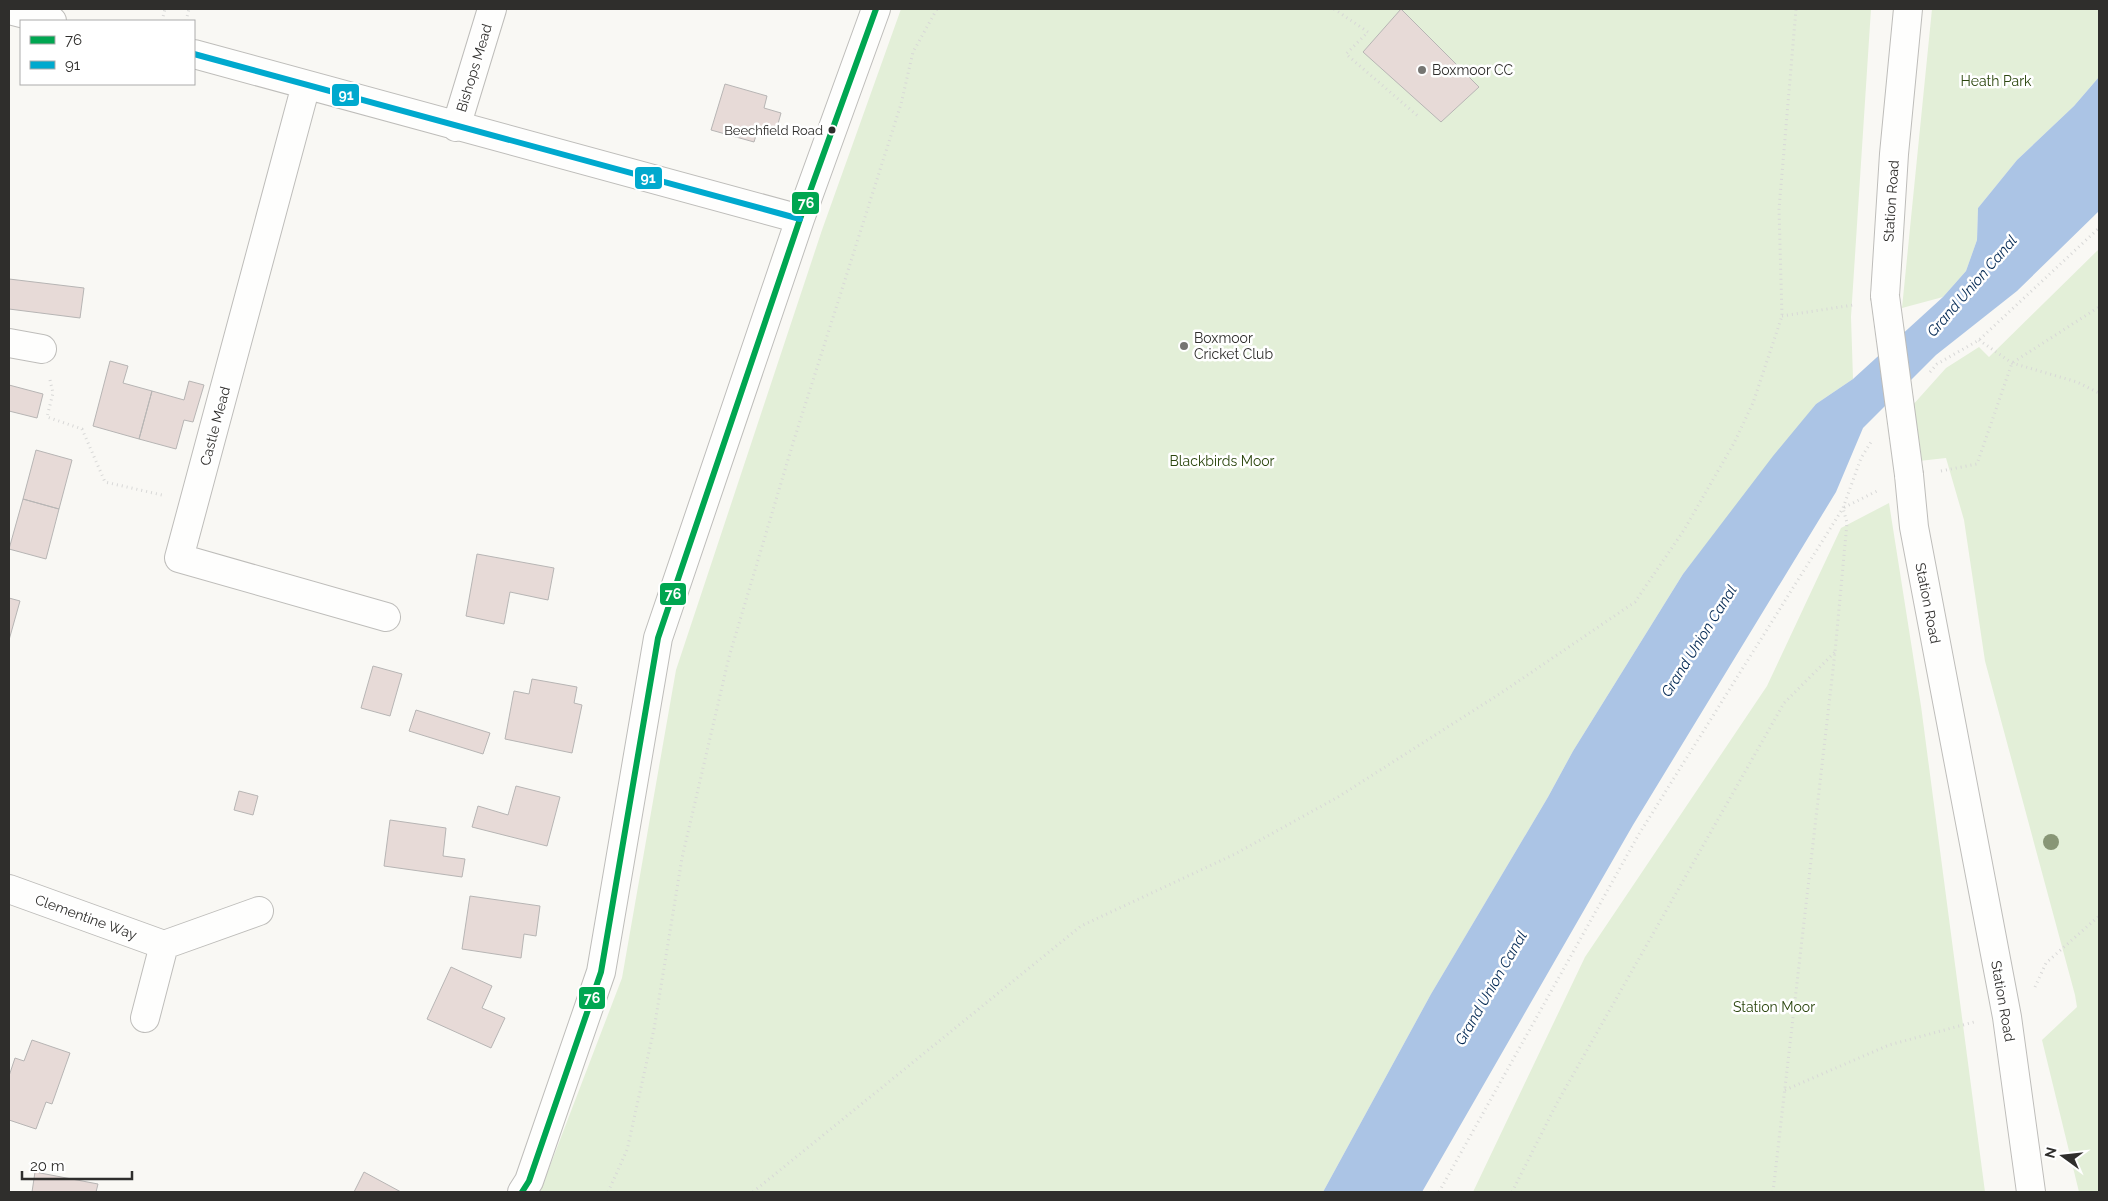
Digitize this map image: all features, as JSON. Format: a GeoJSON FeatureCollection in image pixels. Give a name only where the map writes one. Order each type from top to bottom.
{"type":"FeatureCollection","features":[{"type":"Feature","properties":{"kind":"street","name":"Bishops Mead"},"geometry":{"type":"LineString","coordinates":[[456,127],[492,9]]}},
{"type":"Feature","properties":{"kind":"street"},"geometry":{"type":"LineString","coordinates":[[522,1192],[532,1172],[601,972],[658,638],[800,220],[876,9]]}},
{"type":"Feature","properties":{"kind":"street","name":"Station Road"},"geometry":{"type":"LineString","coordinates":[[1908,9],[1894,154],[1885,296],[1921,473],[1914,527],[2007,1018],[2031,1192]]}},
{"type":"Feature","properties":{"kind":"street"},"geometry":{"type":"LineString","coordinates":[[9,10],[48,20]]}},
{"type":"Feature","properties":{"kind":"street"},"geometry":{"type":"LineString","coordinates":[[195,54],[800,220]]}},
{"type":"Feature","properties":{"kind":"street","name":"Castle Mead"},"geometry":{"type":"LineString","coordinates":[[306,86],[179,558],[386,617]]}},
{"type":"Feature","properties":{"kind":"street"},"geometry":{"type":"LineString","coordinates":[[9,343],[42,349]]}},
{"type":"Feature","properties":{"kind":"street","name":"Clementine Way"},"geometry":{"type":"LineString","coordinates":[[9,889],[164,945]]}},
{"type":"Feature","properties":{"kind":"street"},"geometry":{"type":"LineString","coordinates":[[145,1018],[164,945],[259,912]]}},
{"type":"Feature","properties":{"kind":"path"},"geometry":{"type":"LineString","coordinates":[[608,1192],[627,1150],[654,1029],[682,858],[729,657],[793,443],[901,104],[914,52],[937,9]]}},
{"type":"Feature","properties":{"kind":"path"},"geometry":{"type":"LineString","coordinates":[[1334,9],[1368,32],[1346,54],[1419,117]]}},
{"type":"Feature","properties":{"kind":"path"},"geometry":{"type":"LineString","coordinates":[[753,1192],[1081,926],[1235,854],[1338,797],[1501,693],[1635,602],[1684,530],[1734,443],[1753,403],[1782,316],[1779,210],[1796,9]]}},
{"type":"Feature","properties":{"kind":"path"},"geometry":{"type":"LineString","coordinates":[[1924,378],[1937,364],[1979,340],[2099,228]]}},
{"type":"Feature","properties":{"kind":"path"},"geometry":{"type":"LineString","coordinates":[[1782,316],[1854,305]]}},
{"type":"Feature","properties":{"kind":"path"},"geometry":{"type":"LineString","coordinates":[[1921,473],[1977,464],[2012,363],[2099,307]]}},
{"type":"Feature","properties":{"kind":"path"},"geometry":{"type":"LineString","coordinates":[[1979,340],[2012,363],[2077,382],[2099,393]]}},
{"type":"Feature","properties":{"kind":"path"},"geometry":{"type":"LineString","coordinates":[[42,349],[53,393],[46,418],[82,429],[105,482],[194,503]]}},
{"type":"Feature","properties":{"kind":"path"},"geometry":{"type":"LineString","coordinates":[[1439,1192],[1639,834],[1843,508],[1861,458],[1874,435]]}},
{"type":"Feature","properties":{"kind":"path"},"geometry":{"type":"LineString","coordinates":[[1843,508],[1880,489]]}},
{"type":"Feature","properties":{"kind":"path"},"geometry":{"type":"LineString","coordinates":[[1774,1192],[1784,1090],[1836,652],[1847,523],[1843,508]]}},
{"type":"Feature","properties":{"kind":"path"},"geometry":{"type":"LineString","coordinates":[[1512,1192],[1557,1103],[1784,702],[1836,652]]}},
{"type":"Feature","properties":{"kind":"path"},"geometry":{"type":"LineString","coordinates":[[2033,992],[2046,963],[2099,916]]}},
{"type":"Feature","properties":{"kind":"path"},"geometry":{"type":"LineString","coordinates":[[1784,1090],[1889,1045],[1976,1021]]}},
{"type":"Feature","properties":{"kind":"green space","name":"Blackbirds Moor"},"geometry":{"type":"Polygon","coordinates":[[[901,9],[1871,9],[1851,317],[1853,379],[1816,404],[1683,574],[1573,751],[1548,797],[1431,994],[1323,1192],[540,1192],[622,978],[676,670],[822,230],[901,9]]]}},
{"type":"Feature","properties":{"kind":"green space","name":"Heath Park"},"geometry":{"type":"Polygon","coordinates":[[[1932,9],[2099,9],[2099,77],[2074,106],[2017,160],[1978,208],[1977,240],[1966,271],[1943,297],[1902,308],[1932,9]]]}},
{"type":"Feature","properties":{"kind":"green space"},"geometry":{"type":"Polygon","coordinates":[[[2099,249],[2099,1192],[2079,1192],[2042,1040],[2077,1007],[2075,995],[1985,661],[1964,520],[1946,458],[1919,461],[1911,407],[1946,368],[1979,347],[1989,357],[2099,249]]]}},
{"type":"Feature","properties":{"kind":"green space","name":"Station Moor"},"geometry":{"type":"Polygon","coordinates":[[[1889,503],[1921,706],[1985,1192],[1473,1192],[1585,957],[1767,686],[1841,528],[1889,503]]]}},
{"type":"Feature","properties":{"kind":"water","name":"Grand Union Canal"},"geometry":{"type":"Polygon","coordinates":[[[2099,77],[2099,211],[2017,291],[1936,355],[1863,428],[1836,492],[1633,825],[1422,1192],[1323,1192],[1431,994],[1548,797],[1573,751],[1683,574],[1773,456],[1816,404],[1853,379],[1943,297],[1966,271],[1977,240],[1978,208],[2017,160],[2074,106],[2099,77]]]}},
{"type":"Feature","properties":{"kind":"building","name":"Boxmoor CC"},"geometry":{"type":"Polygon","coordinates":[[[1401,9],[1479,87],[1441,122],[1363,52],[1401,9]]]}},
{"type":"Feature","properties":{"kind":"building"},"geometry":{"type":"Polygon","coordinates":[[[725,84],[767,96],[764,108],[781,113],[776,131],[759,126],[754,142],[711,130],[725,84]]]}},
{"type":"Feature","properties":{"kind":"building"},"geometry":{"type":"Polygon","coordinates":[[[9,279],[84,288],[80,318],[9,309],[9,279]]]}},
{"type":"Feature","properties":{"kind":"building"},"geometry":{"type":"Polygon","coordinates":[[[110,361],[128,366],[123,383],[152,391],[139,439],[93,426],[110,361]]]}},
{"type":"Feature","properties":{"kind":"building"},"geometry":{"type":"Polygon","coordinates":[[[189,381],[204,385],[193,422],[184,420],[176,449],[139,439],[152,391],[184,400],[189,381]]]}},
{"type":"Feature","properties":{"kind":"building"},"geometry":{"type":"Polygon","coordinates":[[[9,385],[43,394],[37,418],[9,411],[9,385]]]}},
{"type":"Feature","properties":{"kind":"building"},"geometry":{"type":"Polygon","coordinates":[[[36,450],[72,460],[59,509],[23,499],[36,450]]]}},
{"type":"Feature","properties":{"kind":"building"},"geometry":{"type":"Polygon","coordinates":[[[23,499],[59,509],[46,559],[9,549],[23,499]]]}},
{"type":"Feature","properties":{"kind":"building"},"geometry":{"type":"Polygon","coordinates":[[[477,554],[554,568],[548,600],[510,592],[504,624],[466,616],[477,554]]]}},
{"type":"Feature","properties":{"kind":"building"},"geometry":{"type":"Polygon","coordinates":[[[9,598],[20,601],[9,640],[9,598]]]}},
{"type":"Feature","properties":{"kind":"building"},"geometry":{"type":"Polygon","coordinates":[[[373,666],[402,674],[390,716],[361,708],[373,666]]]}},
{"type":"Feature","properties":{"kind":"building"},"geometry":{"type":"Polygon","coordinates":[[[532,679],[577,687],[574,703],[582,705],[572,753],[505,739],[514,691],[529,694],[532,679]]]}},
{"type":"Feature","properties":{"kind":"building"},"geometry":{"type":"Polygon","coordinates":[[[416,710],[490,733],[483,754],[409,731],[416,710]]]}},
{"type":"Feature","properties":{"kind":"building"},"geometry":{"type":"Polygon","coordinates":[[[516,786],[560,797],[547,846],[472,827],[478,806],[508,815],[516,786]]]}},
{"type":"Feature","properties":{"kind":"building"},"geometry":{"type":"Polygon","coordinates":[[[239,791],[258,796],[253,815],[234,810],[239,791]]]}},
{"type":"Feature","properties":{"kind":"building"},"geometry":{"type":"Polygon","coordinates":[[[390,820],[446,828],[443,856],[465,859],[462,877],[384,866],[390,820]]]}},
{"type":"Feature","properties":{"kind":"building"},"geometry":{"type":"Polygon","coordinates":[[[470,896],[540,906],[536,936],[524,934],[521,958],[462,949],[470,896]]]}},
{"type":"Feature","properties":{"kind":"building"},"geometry":{"type":"Polygon","coordinates":[[[451,967],[492,986],[482,1008],[505,1018],[491,1048],[427,1019],[451,967]]]}},
{"type":"Feature","properties":{"kind":"building"},"geometry":{"type":"Polygon","coordinates":[[[32,1040],[70,1053],[52,1104],[46,1102],[36,1129],[9,1120],[9,1076],[15,1058],[24,1061],[32,1040]]]}},
{"type":"Feature","properties":{"kind":"building"},"geometry":{"type":"Polygon","coordinates":[[[35,1172],[98,1184],[96,1192],[32,1192],[35,1172]]]}},
{"type":"Feature","properties":{"kind":"building"},"geometry":{"type":"Polygon","coordinates":[[[364,1172],[401,1192],[354,1192],[364,1172]]]}},
{"type":"Feature","properties":{"kind":"transit line","name":"76"},"geometry":{"type":"LineString","coordinates":[[522,1192],[529,1181],[601,972],[658,638],[800,219],[876,9]]}},
{"type":"Feature","properties":{"kind":"transit line","name":"91"},"geometry":{"type":"LineString","coordinates":[[195,54],[800,219]]}},
{"type":"Feature","properties":{"kind":"place","name":"Boxmoor CC"},"geometry":{"type":"Point","coordinates":[1422,70]}},
{"type":"Feature","properties":{"kind":"place","name":"Beechfield Road"},"geometry":{"type":"Point","coordinates":[832,130]}},
{"type":"Feature","properties":{"kind":"place","name":"Boxmoor Cricket Club"},"geometry":{"type":"Point","coordinates":[1184,346]}}]}
